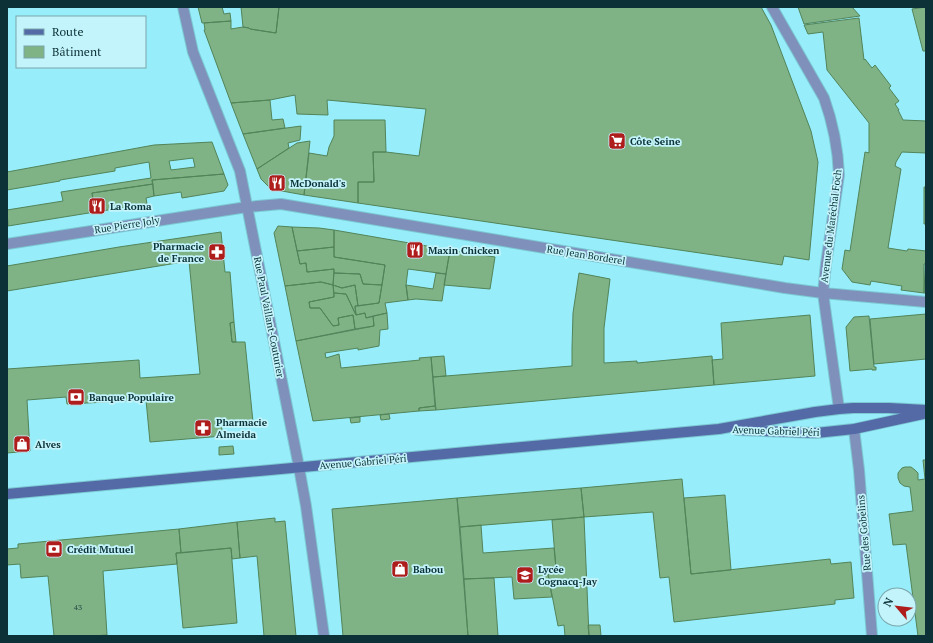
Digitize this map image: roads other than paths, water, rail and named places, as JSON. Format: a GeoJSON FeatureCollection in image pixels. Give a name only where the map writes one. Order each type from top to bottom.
{"type":"FeatureCollection","features":[{"type":"Feature","properties":{"kind":"main road","name":"Avenue Gabriel Péri"},"geometry":{"type":"LineString","coordinates":[[7,494],[719,429],[839,409],[889,408],[926,412]]}},
{"type":"Feature","properties":{"kind":"main road","name":"Avenue Gabriel Péri"},"geometry":{"type":"LineString","coordinates":[[719,429],[816,433],[854,429],[926,412]]}},
{"type":"Feature","properties":{"kind":"street","name":"Rue Paul Vaillant-Couturier"},"geometry":{"type":"LineString","coordinates":[[183,7],[193,52],[240,172],[299,467],[306,506],[324,636]]}},
{"type":"Feature","properties":{"kind":"street","name":"Avenue du Maréchal Foch"},"geometry":{"type":"LineString","coordinates":[[772,7],[824,98],[830,114],[836,142],[839,175],[823,293]]}},
{"type":"Feature","properties":{"kind":"street","name":"Rue Jean Borderel"},"geometry":{"type":"LineString","coordinates":[[247,206],[281,204],[769,286],[823,293],[926,302]]}},
{"type":"Feature","properties":{"kind":"street","name":"Rue Pierre Joly"},"geometry":{"type":"LineString","coordinates":[[7,244],[247,206]]}},
{"type":"Feature","properties":{"kind":"street"},"geometry":{"type":"LineString","coordinates":[[823,293],[839,409]]}},
{"type":"Feature","properties":{"kind":"street","name":"Rue des Gobelins"},"geometry":{"type":"LineString","coordinates":[[854,429],[872,636]]}},
{"type":"Feature","properties":{"kind":"place","name":"Côte Seine"},"geometry":{"type":"Point","coordinates":[617,141]}},
{"type":"Feature","properties":{"kind":"place","name":"McDonald's"},"geometry":{"type":"Point","coordinates":[277,183]}},
{"type":"Feature","properties":{"kind":"place","name":"La Roma"},"geometry":{"type":"Point","coordinates":[97,206]}},
{"type":"Feature","properties":{"kind":"place","name":"Maxin Chicken"},"geometry":{"type":"Point","coordinates":[415,250]}},
{"type":"Feature","properties":{"kind":"place","name":"Pharmacie de France"},"geometry":{"type":"Point","coordinates":[217,252]}},
{"type":"Feature","properties":{"kind":"place","name":"Banque Populaire"},"geometry":{"type":"Point","coordinates":[76,397]}},
{"type":"Feature","properties":{"kind":"place","name":"Pharmacie Almeida"},"geometry":{"type":"Point","coordinates":[203,428]}},
{"type":"Feature","properties":{"kind":"place","name":"Alves"},"geometry":{"type":"Point","coordinates":[22,444]}},
{"type":"Feature","properties":{"kind":"place","name":"Crédit Mutuel"},"geometry":{"type":"Point","coordinates":[54,549]}},
{"type":"Feature","properties":{"kind":"place","name":"Babou"},"geometry":{"type":"Point","coordinates":[400,569]}},
{"type":"Feature","properties":{"kind":"place","name":"Lycée Cognacq-Jay"},"geometry":{"type":"Point","coordinates":[525,575]}}]}
